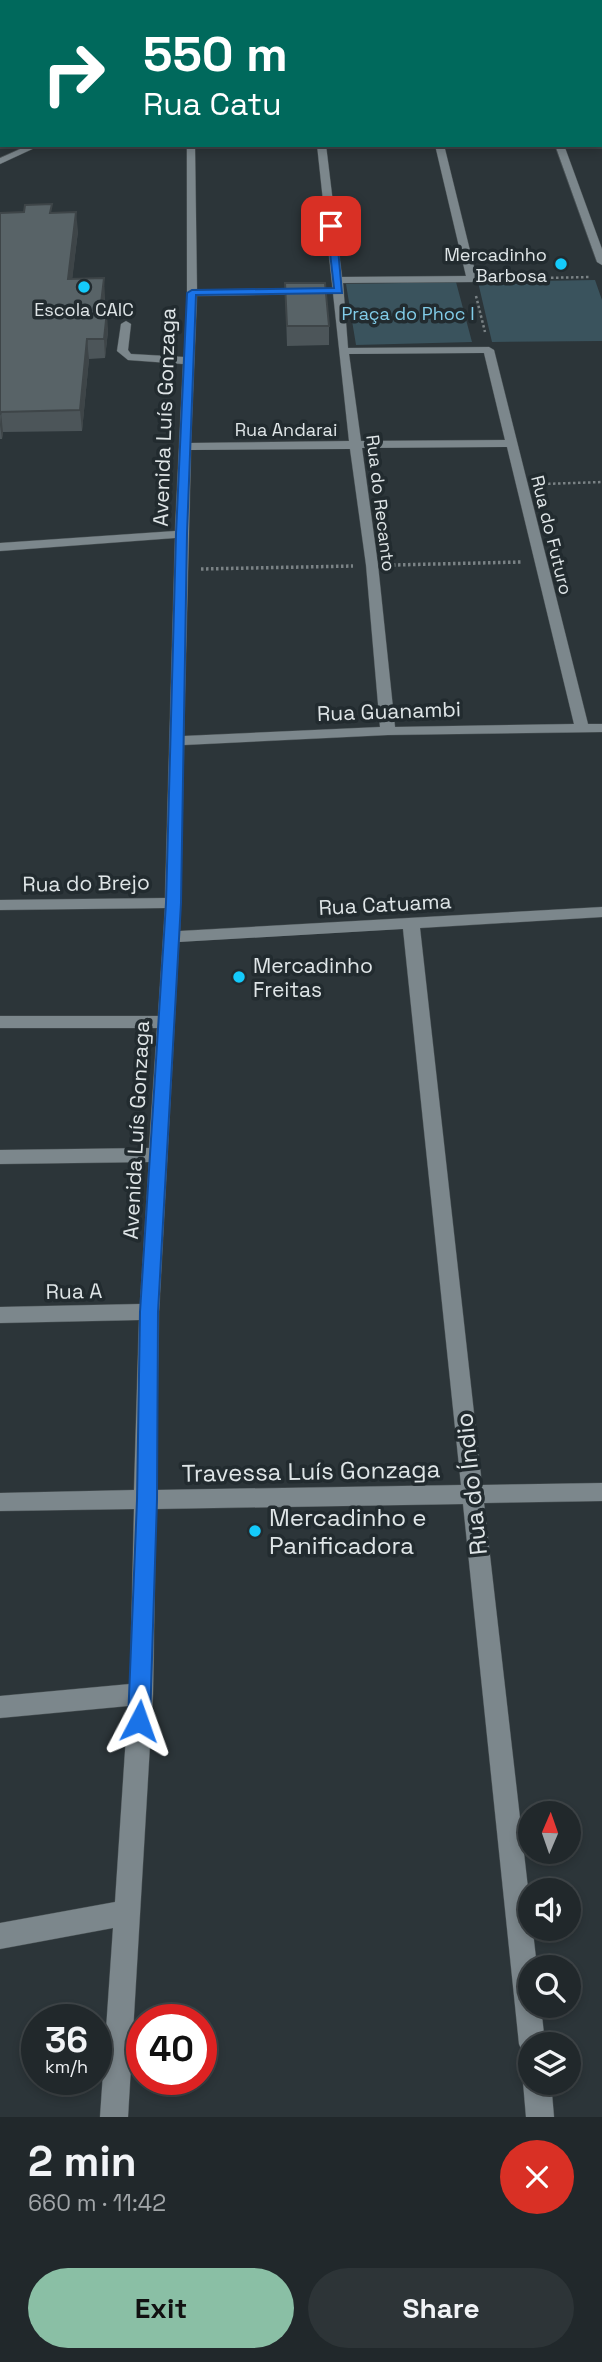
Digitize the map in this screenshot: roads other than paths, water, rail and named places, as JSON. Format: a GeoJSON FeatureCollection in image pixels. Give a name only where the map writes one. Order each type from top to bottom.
{"type":"FeatureCollection","features":[{"type":"Feature","properties":{"kind":"street"},"geometry":{"type":"LineString","coordinates":[[0,161],[32,147]]}},
{"type":"Feature","properties":{"kind":"street","name":"Avenida Luís Gonzaga"},"geometry":{"type":"LineString","coordinates":[[114,2117],[141,1694],[149,1312],[173,903],[181,534],[192,293],[191,147]]}},
{"type":"Feature","properties":{"kind":"street","name":"Rua do Recanto"},"geometry":{"type":"LineString","coordinates":[[321,147],[334,287],[372,565],[388,731]]}},
{"type":"Feature","properties":{"kind":"street"},"geometry":{"type":"LineString","coordinates":[[334,287],[472,279],[439,147]]}},
{"type":"Feature","properties":{"kind":"street"},"geometry":{"type":"LineString","coordinates":[[560,147],[602,261]]}},
{"type":"Feature","properties":{"kind":"street"},"geometry":{"type":"LineString","coordinates":[[192,293],[312,291]]}},
{"type":"Feature","properties":{"kind":"street"},"geometry":{"type":"LineString","coordinates":[[126,324],[122,351],[128,357],[189,361]]}},
{"type":"Feature","properties":{"kind":"street","name":"Rua do Futuro"},"geometry":{"type":"LineString","coordinates":[[343,351],[489,350],[582,728]]}},
{"type":"Feature","properties":{"kind":"street","name":"Rua Andarai"},"geometry":{"type":"LineString","coordinates":[[187,447],[512,443]]}},
{"type":"Feature","properties":{"kind":"street"},"geometry":{"type":"LineString","coordinates":[[0,547],[181,534]]}},
{"type":"Feature","properties":{"kind":"street","name":"Rua Guanambi"},"geometry":{"type":"LineString","coordinates":[[177,741],[388,731],[602,728]]}},
{"type":"Feature","properties":{"kind":"street","name":"Rua do Brejo"},"geometry":{"type":"LineString","coordinates":[[0,905],[173,903]]}},
{"type":"Feature","properties":{"kind":"street","name":"Rua Catuama"},"geometry":{"type":"LineString","coordinates":[[170,937],[602,912]]}},
{"type":"Feature","properties":{"kind":"street","name":"Rua do Índio"},"geometry":{"type":"LineString","coordinates":[[411,924],[531,2032]]}},
{"type":"Feature","properties":{"kind":"street"},"geometry":{"type":"LineString","coordinates":[[0,1022],[164,1022]]}},
{"type":"Feature","properties":{"kind":"street"},"geometry":{"type":"LineString","coordinates":[[0,1157],[159,1155]]}},
{"type":"Feature","properties":{"kind":"street","name":"Rua A"},"geometry":{"type":"LineString","coordinates":[[0,1315],[149,1312]]}},
{"type":"Feature","properties":{"kind":"street","name":"Travessa Luís Gonzaga"},"geometry":{"type":"LineString","coordinates":[[0,1502],[602,1492]]}},
{"type":"Feature","properties":{"kind":"street"},"geometry":{"type":"LineString","coordinates":[[0,1707],[141,1694]]}},
{"type":"Feature","properties":{"kind":"street"},"geometry":{"type":"LineString","coordinates":[[0,1936],[126,1913]]}},
{"type":"Feature","properties":{"kind":"street"},"geometry":{"type":"LineString","coordinates":[[538,2095],[540,2117]]}},
{"type":"Feature","properties":{"kind":"place","name":"Mercadinho Barbosa"},"geometry":{"type":"Point","coordinates":[561,264]}},
{"type":"Feature","properties":{"kind":"place","name":"Escola CAIC"},"geometry":{"type":"Point","coordinates":[84,287]}},
{"type":"Feature","properties":{"kind":"place","name":"Mercadinho Freitas"},"geometry":{"type":"Point","coordinates":[239,977]}},
{"type":"Feature","properties":{"kind":"place","name":"Mercadinho e Panificadora"},"geometry":{"type":"Point","coordinates":[255,1531]}},
{"type":"Feature","properties":{"kind":"park label","name":"Praça do Phoc I"},"geometry":{"type":"Point","coordinates":[408,313]}}]}
